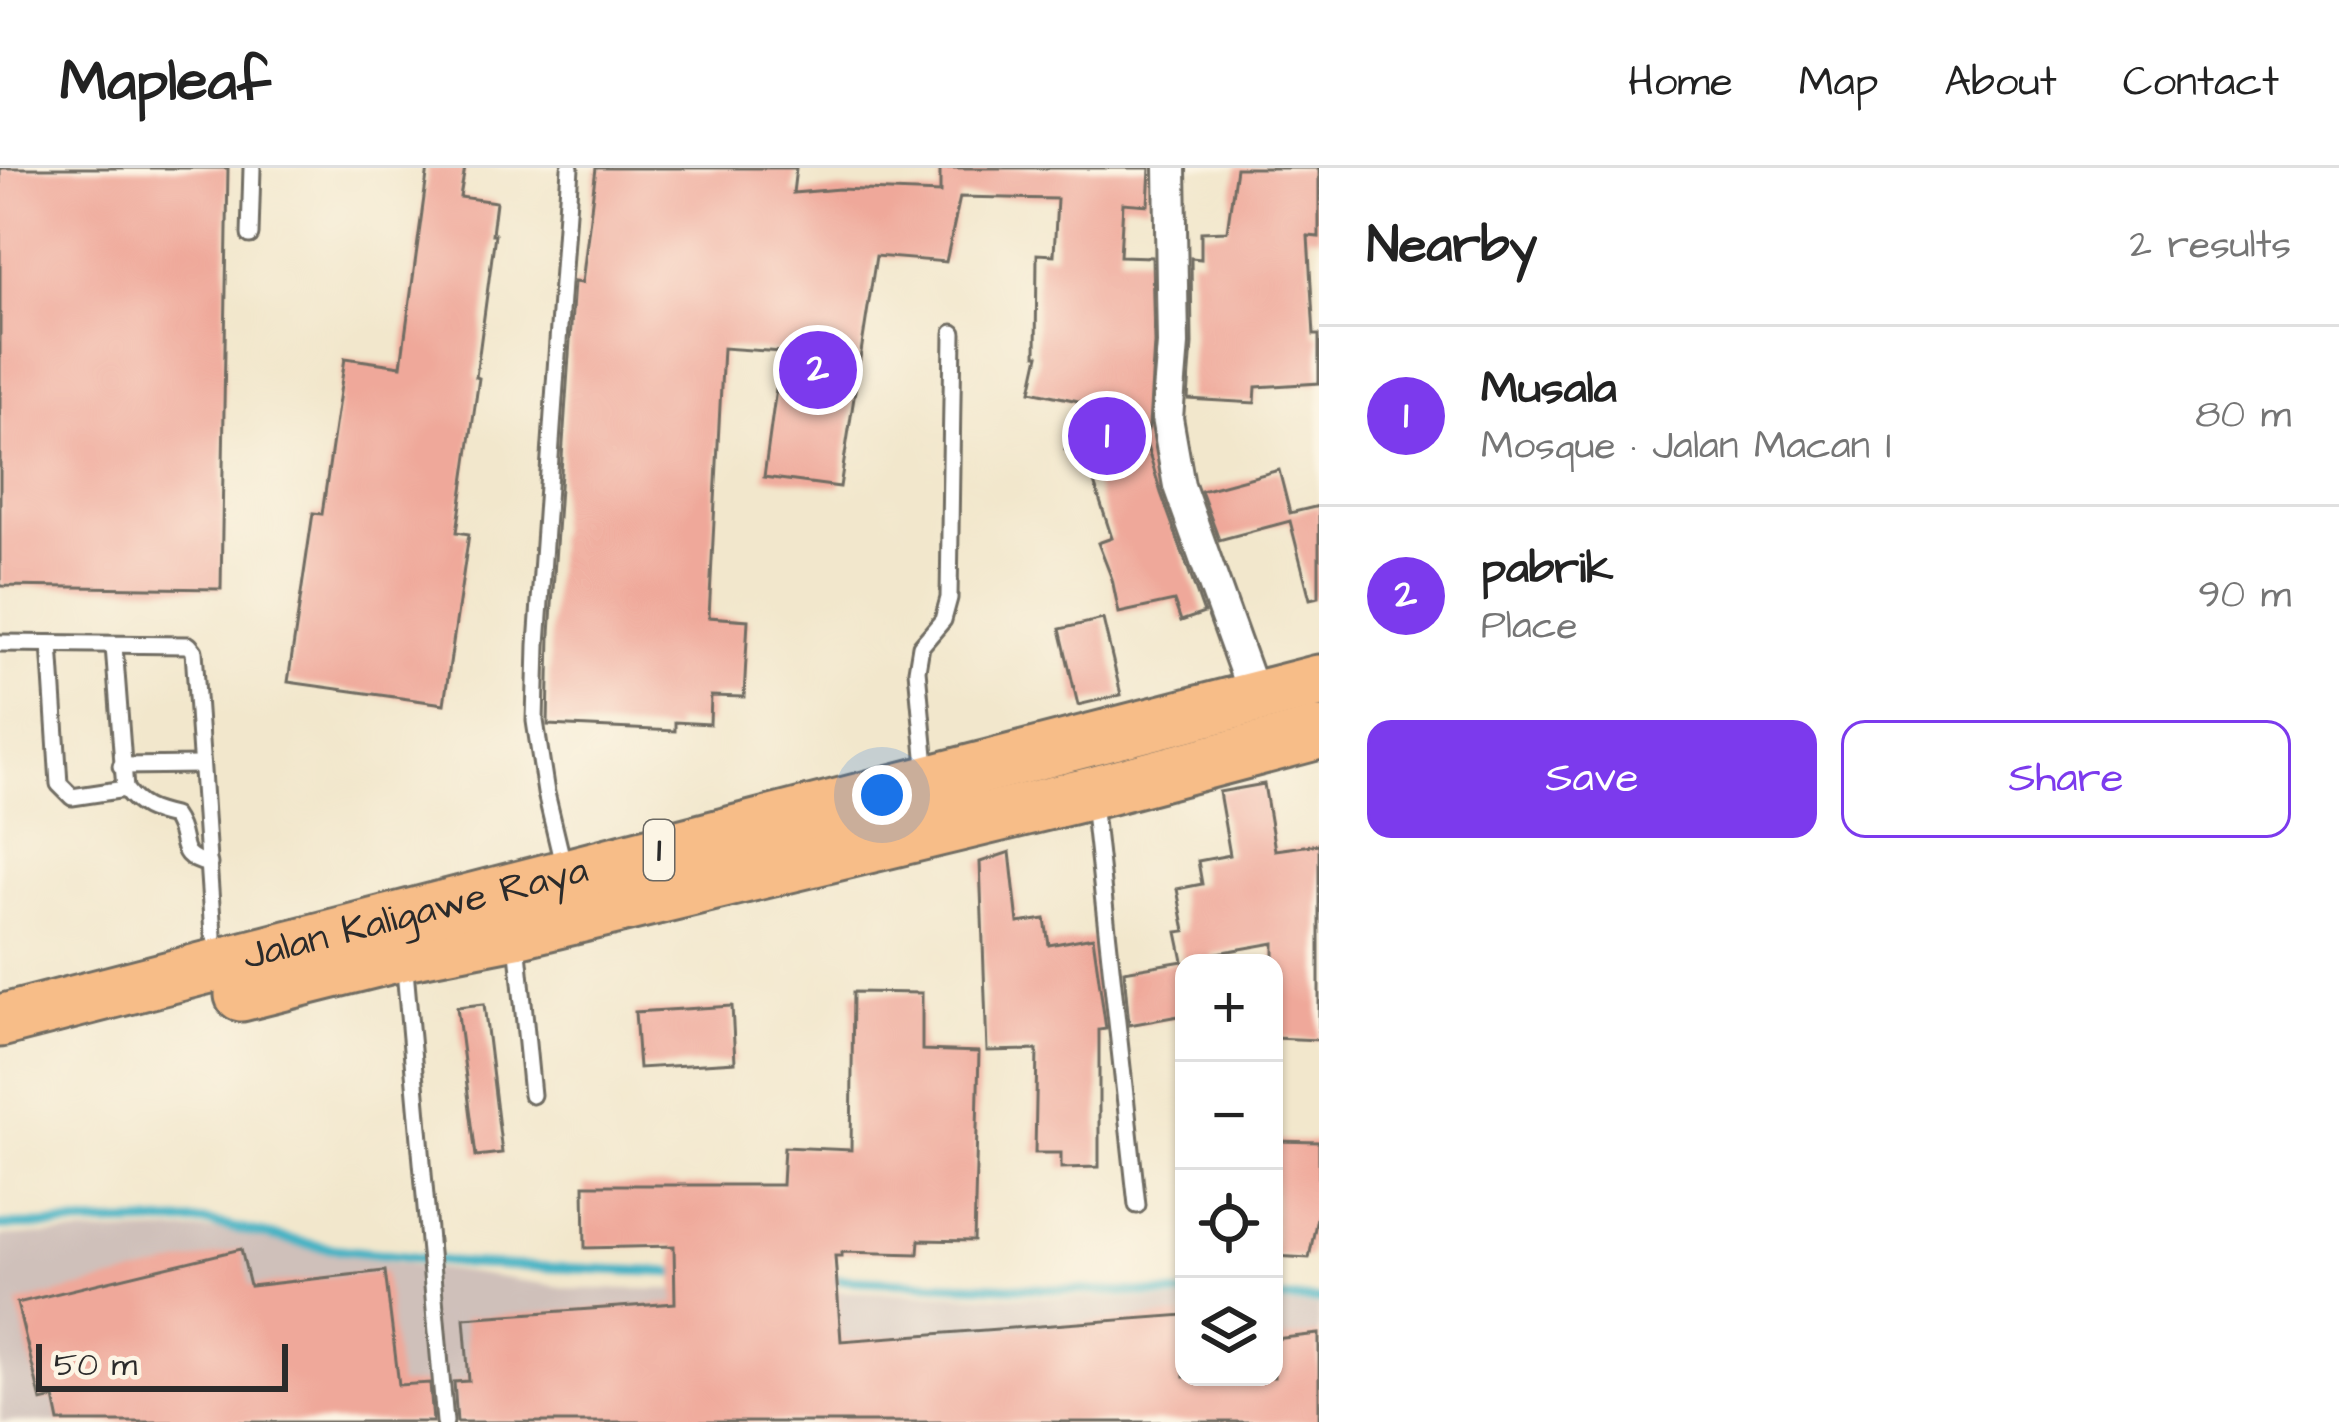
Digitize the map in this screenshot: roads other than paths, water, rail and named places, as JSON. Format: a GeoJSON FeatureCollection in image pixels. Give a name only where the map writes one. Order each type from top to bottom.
{"type":"FeatureCollection","features":[{"type":"Feature","properties":{"kind":"highway","name":"Jalan Kaligawe Raya"},"geometry":{"type":"LineString","coordinates":[[0,1021],[715,836],[925,759],[1255,698],[1319,681]]}},
{"type":"Feature","properties":{"kind":"highway","name":"1"},"geometry":{"type":"LineString","coordinates":[[0,1056],[1319,734]]}},
{"type":"Feature","properties":{"kind":"highway"},"geometry":{"type":"LineString","coordinates":[[0,986],[212,907],[506,865],[556,834],[715,836]]}},
{"type":"Feature","properties":{"kind":"street"},"geometry":{"type":"LineString","coordinates":[[1170,168],[1173,344],[1167,418],[1179,486],[1255,698]]}},
{"type":"Feature","properties":{"kind":"lane"},"geometry":{"type":"LineString","coordinates":[[250,235],[251,168]]}},
{"type":"Feature","properties":{"kind":"lane"},"geometry":{"type":"LineString","coordinates":[[556,834],[535,721],[570,168]]}},
{"type":"Feature","properties":{"kind":"lane"},"geometry":{"type":"LineString","coordinates":[[925,759],[916,670],[921,646],[943,620],[949,598],[953,333]]}},
{"type":"Feature","properties":{"kind":"lane"},"geometry":{"type":"LineString","coordinates":[[0,644],[189,645],[194,651],[212,907]]}},
{"type":"Feature","properties":{"kind":"lane"},"geometry":{"type":"LineString","coordinates":[[50,644],[59,784],[71,797],[124,789]]}},
{"type":"Feature","properties":{"kind":"lane"},"geometry":{"type":"LineString","coordinates":[[114,646],[124,789],[148,811],[173,816],[186,853],[192,860],[209,864]]}},
{"type":"Feature","properties":{"kind":"lane"},"geometry":{"type":"LineString","coordinates":[[121,766],[200,765]]}},
{"type":"Feature","properties":{"kind":"lane"},"geometry":{"type":"LineString","coordinates":[[1092,793],[1137,1205]]}},
{"type":"Feature","properties":{"kind":"lane"},"geometry":{"type":"LineString","coordinates":[[517,932],[532,1095]]}},
{"type":"Feature","properties":{"kind":"lane"},"geometry":{"type":"LineString","coordinates":[[404,954],[445,1422]]}},
{"type":"Feature","properties":{"kind":"waterway"},"geometry":{"type":"LineString","coordinates":[[0,1226],[206,1222],[328,1248],[470,1264],[689,1273]]}},
{"type":"Feature","properties":{"kind":"waterway"},"geometry":{"type":"LineString","coordinates":[[828,1279],[1175,1295]]}},
{"type":"Feature","properties":{"kind":"waterway"},"geometry":{"type":"LineString","coordinates":[[1283,1299],[1319,1300]]}},
{"type":"Feature","properties":{"kind":"place","name":"pabrik"},"geometry":{"type":"Point","coordinates":[818,370]}},
{"type":"Feature","properties":{"kind":"place","name":"Musala"},"geometry":{"type":"Point","coordinates":[1107,436]}}]}
